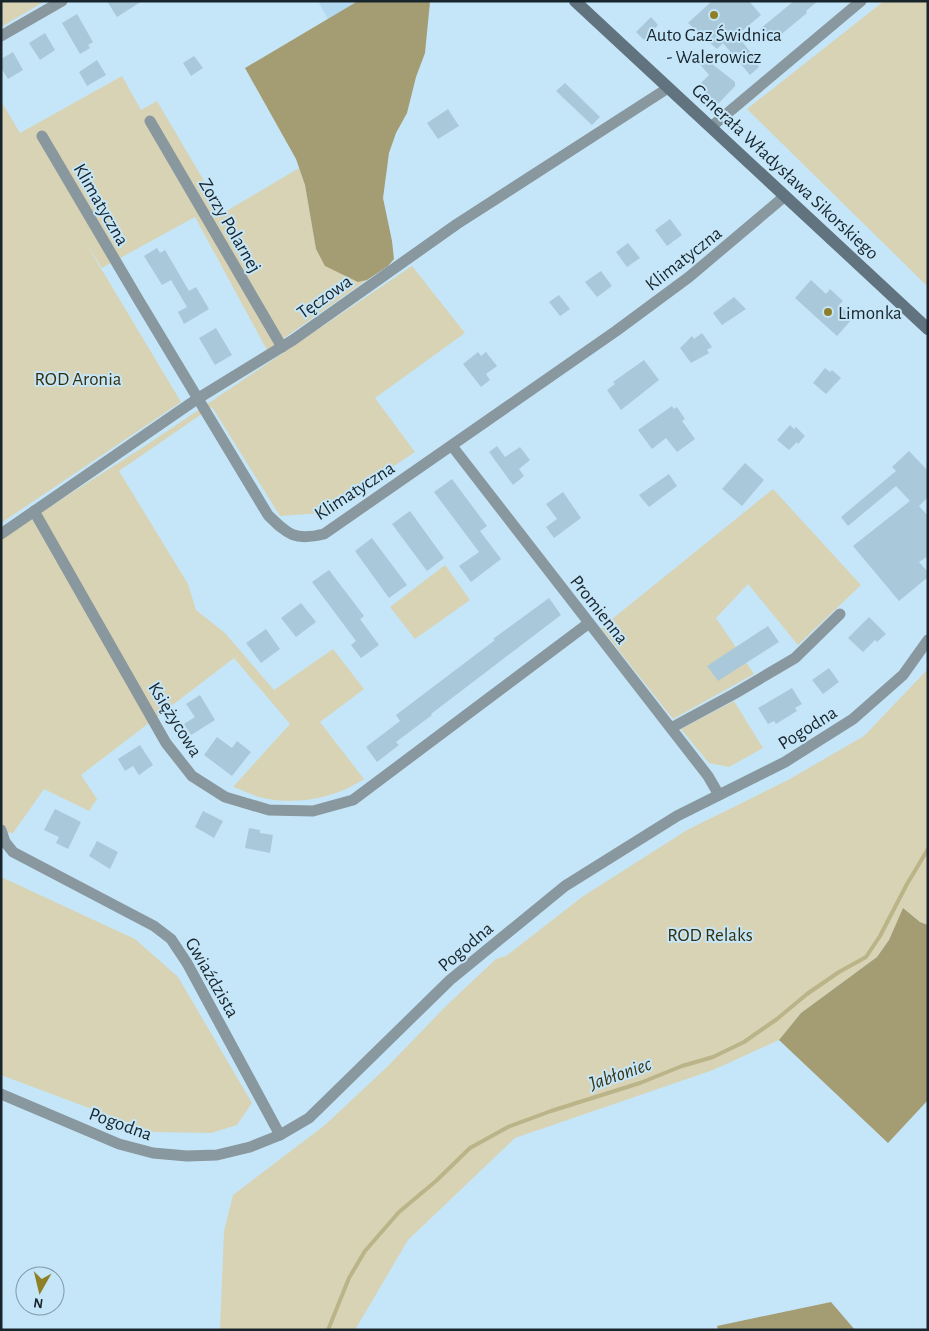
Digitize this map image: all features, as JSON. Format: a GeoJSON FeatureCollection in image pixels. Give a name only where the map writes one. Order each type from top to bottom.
{"type":"FeatureCollection","features":[{"type":"Feature","properties":{"kind":"street"},"geometry":{"type":"LineString","coordinates":[[1,36],[62,1]]}},
{"type":"Feature","properties":{"kind":"street","name":"Generała Władysława Sikorskiego"},"geometry":{"type":"LineString","coordinates":[[575,1],[664,90],[711,127],[928,329]]}},
{"type":"Feature","properties":{"kind":"street"},"geometry":{"type":"LineString","coordinates":[[711,127],[861,1]]}},
{"type":"Feature","properties":{"kind":"street","name":"Tęczowa"},"geometry":{"type":"LineString","coordinates":[[1,534],[197,398],[282,347],[457,224],[664,90]]}},
{"type":"Feature","properties":{"kind":"street","name":"Zorzy Polarnej"},"geometry":{"type":"LineString","coordinates":[[150,121],[282,347]]}},
{"type":"Feature","properties":{"kind":"street","name":"Klimatyczna"},"geometry":{"type":"LineString","coordinates":[[42,136],[268,515],[292,536],[308,538],[324,534],[652,304],[730,244],[785,196]]}},
{"type":"Feature","properties":{"kind":"street","name":"Promienna"},"geometry":{"type":"LineString","coordinates":[[452,446],[708,776],[719,796]]}},
{"type":"Feature","properties":{"kind":"street","name":"Księżycowa"},"geometry":{"type":"LineString","coordinates":[[34,511],[166,743],[192,776],[225,797],[269,810],[313,811],[353,800],[589,623]]}},
{"type":"Feature","properties":{"kind":"street"},"geometry":{"type":"LineString","coordinates":[[671,728],[795,658],[840,614]]}},
{"type":"Feature","properties":{"kind":"street","name":"Pogodna"},"geometry":{"type":"LineString","coordinates":[[1,1094],[119,1144],[153,1153],[187,1156],[216,1155],[250,1147],[280,1135],[310,1118],[450,980],[565,886],[677,816],[785,762],[853,719],[903,674],[928,640]]}},
{"type":"Feature","properties":{"kind":"street","name":"Gwiaździsta"},"geometry":{"type":"LineString","coordinates":[[1,830],[5,842],[13,852],[154,926],[170,939],[187,963],[280,1135]]}},
{"type":"Feature","properties":{"kind":"shaded area"},"geometry":{"type":"Polygon","coordinates":[[[318,1],[358,1],[328,19],[318,1]]]}},
{"type":"Feature","properties":{"kind":"shaded area"},"geometry":{"type":"Polygon","coordinates":[[[358,1],[430,2],[425,53],[416,77],[407,113],[396,133],[389,153],[383,198],[394,259],[388,266],[367,280],[358,282],[325,266],[316,249],[305,185],[296,159],[245,68],[358,1]]]}},
{"type":"Feature","properties":{"kind":"shaded area"},"geometry":{"type":"Polygon","coordinates":[[[903,908],[920,922],[928,925],[928,1100],[888,1143],[779,1040],[801,1013],[877,957],[889,940],[903,908]]]}},
{"type":"Feature","properties":{"kind":"shaded area"},"geometry":{"type":"Polygon","coordinates":[[[831,1302],[855,1330],[718,1330],[717,1326],[831,1302]]]}},
{"type":"Feature","properties":{"kind":"green space"},"geometry":{"type":"Polygon","coordinates":[[[1,1],[45,1],[1,27],[1,1]]]}},
{"type":"Feature","properties":{"kind":"green space"},"geometry":{"type":"Polygon","coordinates":[[[884,1],[928,1],[928,287],[747,109],[884,1]]]}},
{"type":"Feature","properties":{"kind":"green space","name":"ROD Aronia"},"geometry":{"type":"Polygon","coordinates":[[[122,76],[141,110],[157,101],[223,213],[299,168],[305,185],[316,249],[358,282],[367,280],[267,350],[195,217],[102,268],[84,240],[181,402],[1,523],[1,101],[20,133],[122,76]]]}},
{"type":"Feature","properties":{"kind":"green space"},"geometry":{"type":"Polygon","coordinates":[[[412,266],[465,333],[375,398],[415,452],[323,513],[280,516],[212,407],[119,471],[188,584],[196,610],[225,633],[274,690],[333,649],[364,689],[320,722],[364,779],[340,792],[300,801],[272,800],[233,787],[290,724],[234,658],[81,775],[97,799],[89,811],[44,789],[13,833],[1,832],[1,538],[148,444],[412,266]]]}},
{"type":"Feature","properties":{"kind":"green space"},"geometry":{"type":"Polygon","coordinates":[[[773,489],[861,585],[798,645],[748,584],[716,618],[754,674],[673,719],[601,628],[773,489]]]}},
{"type":"Feature","properties":{"kind":"green space"},"geometry":{"type":"Polygon","coordinates":[[[445,565],[470,600],[415,639],[390,607],[445,565]]]}},
{"type":"Feature","properties":{"kind":"green space","name":"ROD Relaks"},"geometry":{"type":"Polygon","coordinates":[[[928,669],[928,925],[920,922],[903,908],[889,940],[877,957],[801,1013],[779,1040],[713,1070],[515,1138],[408,1240],[355,1330],[220,1330],[224,1231],[233,1195],[325,1125],[388,1066],[447,1005],[496,959],[506,956],[582,897],[687,830],[788,780],[864,736],[928,669]]]}},
{"type":"Feature","properties":{"kind":"green space"},"geometry":{"type":"Polygon","coordinates":[[[734,701],[763,748],[729,767],[709,763],[681,729],[734,701]]]}},
{"type":"Feature","properties":{"kind":"green space"},"geometry":{"type":"Polygon","coordinates":[[[1,877],[135,939],[178,977],[252,1103],[237,1125],[211,1133],[153,1132],[1,1075],[1,877]]]}},
{"type":"Feature","properties":{"kind":"building"},"geometry":{"type":"Polygon","coordinates":[[[107,1],[142,1],[117,17],[107,1]]]}},
{"type":"Feature","properties":{"kind":"building"},"geometry":{"type":"Polygon","coordinates":[[[712,1],[749,1],[761,15],[737,35],[755,58],[753,60],[759,67],[750,75],[723,43],[717,49],[688,23],[712,1]]]}},
{"type":"Feature","properties":{"kind":"building"},"geometry":{"type":"Polygon","coordinates":[[[794,1],[818,1],[806,11],[807,13],[772,42],[760,29],[794,1]]]}},
{"type":"Feature","properties":{"kind":"building"},"geometry":{"type":"Polygon","coordinates":[[[77,14],[93,42],[88,45],[90,48],[80,54],[62,23],[77,14]]]}},
{"type":"Feature","properties":{"kind":"building"},"geometry":{"type":"Polygon","coordinates":[[[651,17],[658,25],[644,40],[636,32],[651,17]]]}},
{"type":"Feature","properties":{"kind":"building"},"geometry":{"type":"Polygon","coordinates":[[[45,33],[55,50],[40,60],[29,43],[45,33]]]}},
{"type":"Feature","properties":{"kind":"building"},"geometry":{"type":"Polygon","coordinates":[[[13,52],[23,70],[8,79],[1,68],[1,59],[13,52]]]}},
{"type":"Feature","properties":{"kind":"building"},"geometry":{"type":"Polygon","coordinates":[[[698,53],[735,82],[735,86],[718,104],[698,86],[709,75],[694,57],[698,53]]]}},
{"type":"Feature","properties":{"kind":"building"},"geometry":{"type":"Polygon","coordinates":[[[194,56],[203,68],[191,76],[183,63],[194,56]]]}},
{"type":"Feature","properties":{"kind":"building"},"geometry":{"type":"Polygon","coordinates":[[[97,60],[106,75],[87,86],[79,72],[97,60]]]}},
{"type":"Feature","properties":{"kind":"building"},"geometry":{"type":"Polygon","coordinates":[[[565,83],[600,117],[592,125],[556,91],[565,83]]]}},
{"type":"Feature","properties":{"kind":"building"},"geometry":{"type":"Polygon","coordinates":[[[448,109],[459,126],[438,139],[427,123],[448,109]]]}},
{"type":"Feature","properties":{"kind":"building"},"geometry":{"type":"Polygon","coordinates":[[[670,219],[682,235],[667,246],[655,230],[670,219]]]}},
{"type":"Feature","properties":{"kind":"building"},"geometry":{"type":"Polygon","coordinates":[[[628,243],[640,258],[627,267],[616,252],[628,243]]]}},
{"type":"Feature","properties":{"kind":"building"},"geometry":{"type":"Polygon","coordinates":[[[157,248],[160,253],[165,250],[189,291],[196,287],[209,309],[184,324],[178,312],[187,307],[171,280],[162,285],[144,256],[157,248]]]}},
{"type":"Feature","properties":{"kind":"building"},"geometry":{"type":"Polygon","coordinates":[[[601,271],[612,286],[597,297],[585,282],[601,271]]]}},
{"type":"Feature","properties":{"kind":"building","name":"Limonka"},"geometry":{"type":"Polygon","coordinates":[[[811,280],[826,294],[830,289],[843,301],[839,305],[853,318],[837,336],[795,298],[811,280]]]}},
{"type":"Feature","properties":{"kind":"building"},"geometry":{"type":"Polygon","coordinates":[[[559,295],[570,309],[560,316],[549,302],[559,295]]]}},
{"type":"Feature","properties":{"kind":"building"},"geometry":{"type":"Polygon","coordinates":[[[734,297],[746,309],[722,325],[713,313],[734,297]]]}},
{"type":"Feature","properties":{"kind":"building"},"geometry":{"type":"Polygon","coordinates":[[[216,328],[232,355],[215,365],[199,338],[216,328]]]}},
{"type":"Feature","properties":{"kind":"building"},"geometry":{"type":"Polygon","coordinates":[[[702,333],[712,347],[707,350],[709,353],[691,363],[680,348],[692,336],[694,339],[702,333]]]}},
{"type":"Feature","properties":{"kind":"building"},"geometry":{"type":"Polygon","coordinates":[[[478,352],[481,356],[486,352],[497,366],[486,374],[490,380],[481,387],[463,364],[478,352]]]}},
{"type":"Feature","properties":{"kind":"building"},"geometry":{"type":"Polygon","coordinates":[[[644,360],[659,380],[621,410],[607,390],[615,384],[613,382],[644,360]]]}},
{"type":"Feature","properties":{"kind":"building"},"geometry":{"type":"Polygon","coordinates":[[[825,368],[830,372],[832,370],[841,378],[826,394],[813,383],[825,368]]]}},
{"type":"Feature","properties":{"kind":"building"},"geometry":{"type":"Polygon","coordinates":[[[672,406],[674,409],[677,407],[685,419],[682,421],[695,439],[677,452],[666,438],[652,449],[638,430],[672,406]]]}},
{"type":"Feature","properties":{"kind":"building"},"geometry":{"type":"Polygon","coordinates":[[[790,425],[794,429],[796,427],[805,436],[789,450],[777,440],[790,425]]]}},
{"type":"Feature","properties":{"kind":"building"},"geometry":{"type":"Polygon","coordinates":[[[497,446],[505,457],[520,447],[530,460],[519,469],[524,476],[513,485],[489,452],[497,446]]]}},
{"type":"Feature","properties":{"kind":"building"},"geometry":{"type":"Polygon","coordinates":[[[909,451],[928,471],[928,497],[919,506],[928,516],[928,556],[919,562],[928,572],[928,577],[899,601],[853,546],[910,501],[896,486],[848,526],[841,517],[896,471],[892,467],[909,451]]]}},
{"type":"Feature","properties":{"kind":"building"},"geometry":{"type":"Polygon","coordinates":[[[745,463],[764,480],[742,506],[722,489],[745,463]]]}},
{"type":"Feature","properties":{"kind":"building"},"geometry":{"type":"Polygon","coordinates":[[[669,474],[677,486],[649,507],[639,495],[669,474]]]}},
{"type":"Feature","properties":{"kind":"building"},"geometry":{"type":"Polygon","coordinates":[[[452,479],[487,526],[480,531],[501,559],[471,582],[459,566],[479,552],[434,492],[452,479]]]}},
{"type":"Feature","properties":{"kind":"building"},"geometry":{"type":"Polygon","coordinates":[[[563,492],[581,518],[554,538],[546,527],[557,519],[546,504],[563,492]]]}},
{"type":"Feature","properties":{"kind":"building"},"geometry":{"type":"Polygon","coordinates":[[[410,511],[444,558],[427,571],[392,524],[410,511]]]}},
{"type":"Feature","properties":{"kind":"building"},"geometry":{"type":"Polygon","coordinates":[[[372,538],[407,585],[389,598],[355,551],[372,538]]]}},
{"type":"Feature","properties":{"kind":"building"},"geometry":{"type":"Polygon","coordinates":[[[329,570],[364,616],[360,619],[379,645],[361,658],[351,645],[356,641],[312,582],[329,570]]]}},
{"type":"Feature","properties":{"kind":"building"},"geometry":{"type":"Polygon","coordinates":[[[549,598],[561,615],[431,714],[396,742],[399,745],[377,762],[366,747],[400,721],[396,715],[549,598]]]}},
{"type":"Feature","properties":{"kind":"building"},"geometry":{"type":"Polygon","coordinates":[[[301,603],[316,622],[296,637],[281,618],[301,603]]]}},
{"type":"Feature","properties":{"kind":"building"},"geometry":{"type":"Polygon","coordinates":[[[869,617],[886,634],[877,642],[875,640],[863,652],[848,638],[869,617]]]}},
{"type":"Feature","properties":{"kind":"building"},"geometry":{"type":"Polygon","coordinates":[[[768,626],[779,642],[718,681],[707,666],[768,626]]]}},
{"type":"Feature","properties":{"kind":"building"},"geometry":{"type":"Polygon","coordinates":[[[266,629],[280,649],[261,663],[246,643],[266,629]]]}},
{"type":"Feature","properties":{"kind":"building"},"geometry":{"type":"Polygon","coordinates":[[[829,668],[839,682],[823,694],[812,680],[829,668]]]}},
{"type":"Feature","properties":{"kind":"building"},"geometry":{"type":"Polygon","coordinates":[[[792,688],[802,704],[795,708],[797,711],[776,724],[774,721],[768,724],[758,708],[792,688]]]}},
{"type":"Feature","properties":{"kind":"building"},"geometry":{"type":"Polygon","coordinates":[[[200,695],[215,720],[191,735],[184,724],[195,717],[186,704],[200,695]]]}},
{"type":"Feature","properties":{"kind":"building"},"geometry":{"type":"Polygon","coordinates":[[[217,737],[232,748],[237,741],[251,752],[232,776],[204,755],[217,737]]]}},
{"type":"Feature","properties":{"kind":"building"},"geometry":{"type":"Polygon","coordinates":[[[140,745],[153,765],[139,775],[133,766],[125,771],[118,759],[140,745]]]}},
{"type":"Feature","properties":{"kind":"building"},"geometry":{"type":"Polygon","coordinates":[[[55,809],[81,822],[68,849],[56,843],[59,837],[44,830],[55,809]]]}},
{"type":"Feature","properties":{"kind":"building"},"geometry":{"type":"Polygon","coordinates":[[[203,811],[223,821],[214,838],[195,827],[203,811]]]}},
{"type":"Feature","properties":{"kind":"building"},"geometry":{"type":"Polygon","coordinates":[[[249,828],[260,830],[260,833],[273,835],[270,853],[245,848],[249,828]]]}},
{"type":"Feature","properties":{"kind":"building"},"geometry":{"type":"Polygon","coordinates":[[[97,841],[118,852],[110,869],[89,856],[97,841]]]}},
{"type":"Feature","properties":{"kind":"waterway","name":"Jabłoniec"},"geometry":{"type":"LineString","coordinates":[[328,1330],[349,1278],[365,1251],[399,1212],[436,1181],[470,1148],[508,1127],[551,1111],[640,1083],[682,1066],[713,1057],[744,1042],[777,1019],[807,994],[839,972],[866,957],[880,936],[928,849]]}},
{"type":"Feature","properties":{"kind":"place","name":"Auto Gaz Świdnica - Walerowicz"},"geometry":{"type":"Point","coordinates":[714,15]}},
{"type":"Feature","properties":{"kind":"place","name":"Limonka"},"geometry":{"type":"Point","coordinates":[828,312]}}]}
